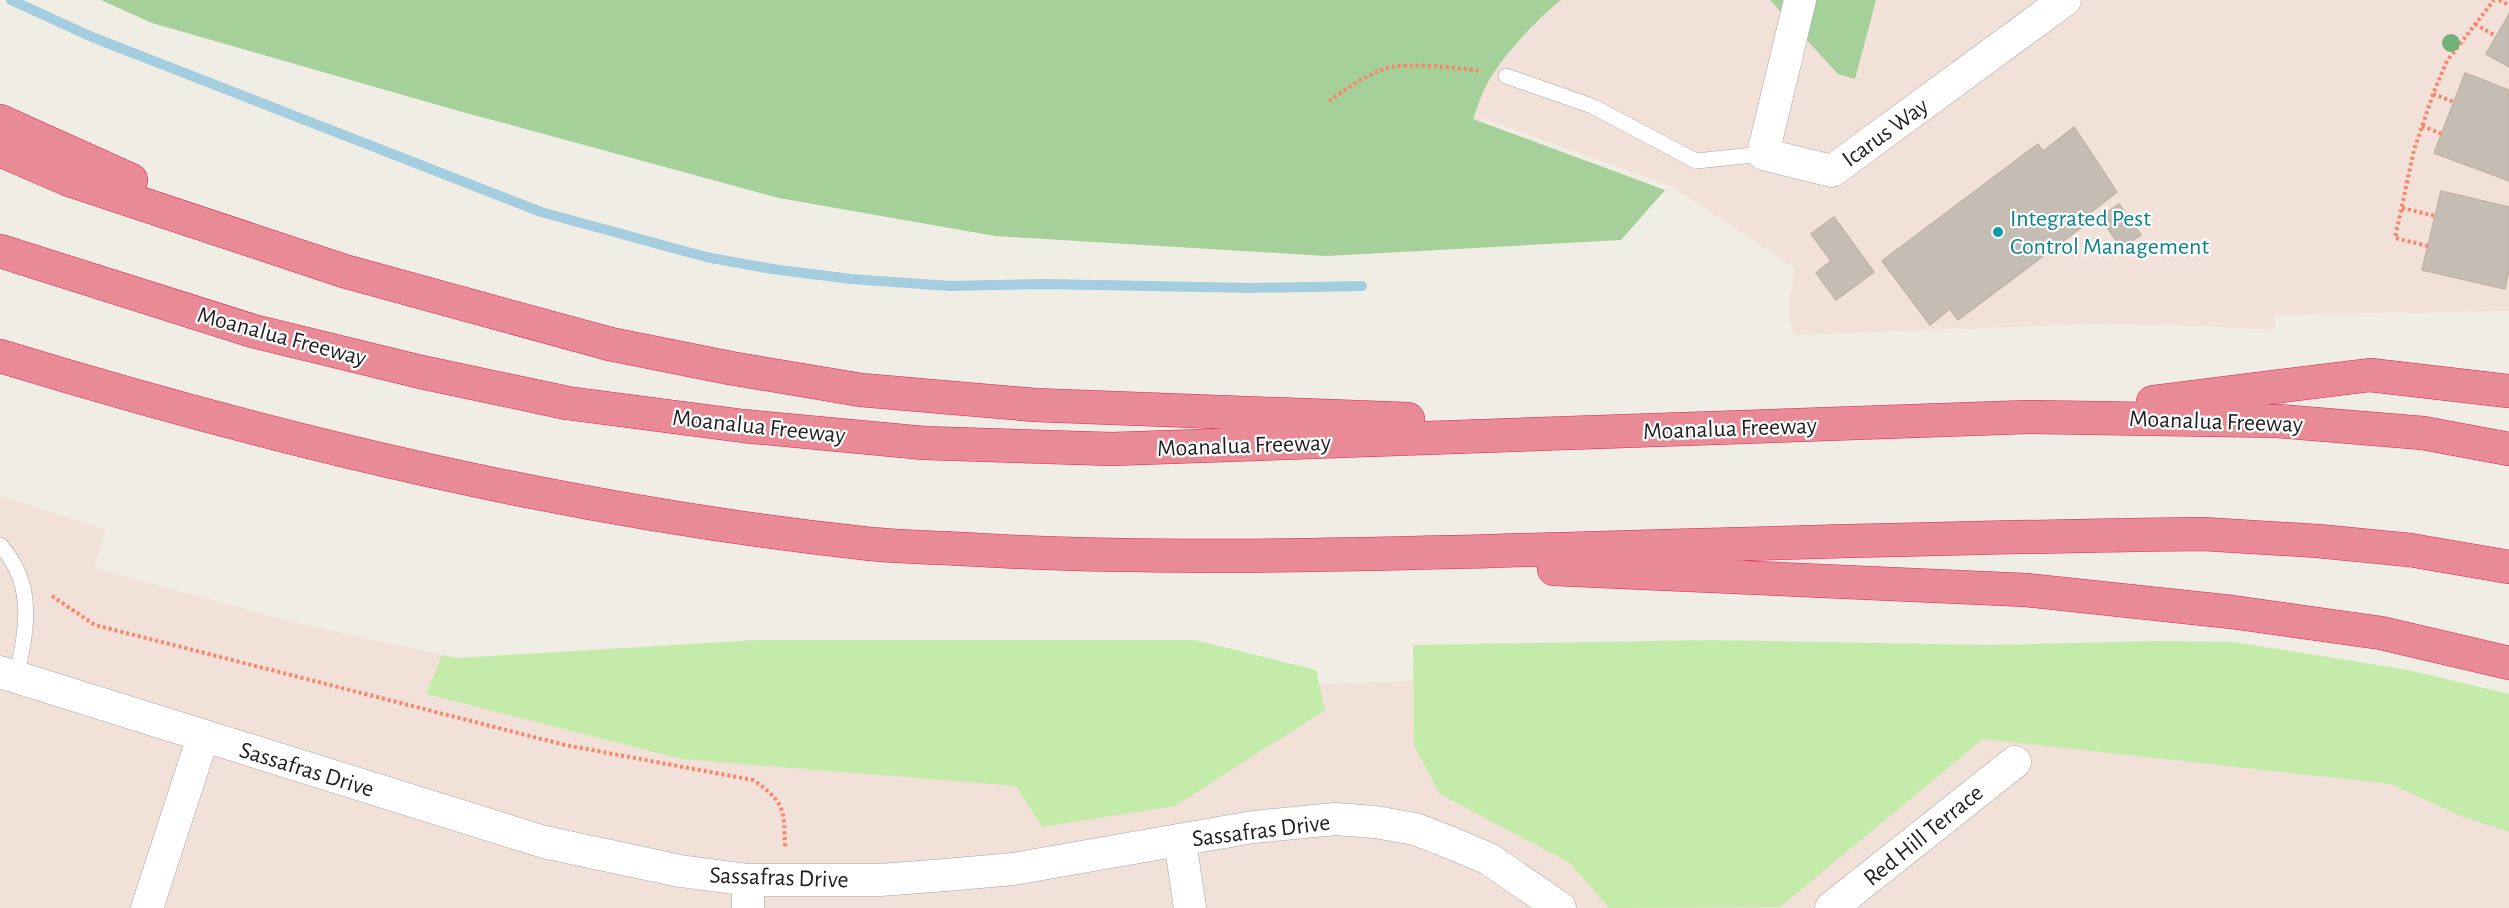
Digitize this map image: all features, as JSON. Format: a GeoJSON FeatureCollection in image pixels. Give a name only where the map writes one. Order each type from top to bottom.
{"type":"FeatureCollection","features":[{"type":"Feature","properties":{"kind":"highway"},"geometry":{"type":"LineString","coordinates":[[0,121],[179,200],[334,257],[610,344]]}},
{"type":"Feature","properties":{"kind":"highway"},"geometry":{"type":"LineString","coordinates":[[0,150],[67,179],[344,271],[610,344],[730,368],[861,390],[1035,405],[1695,430]]}},
{"type":"Feature","properties":{"kind":"highway","name":"Moanalua Freeway"},"geometry":{"type":"LineString","coordinates":[[0,250],[253,331],[421,372],[567,403],[743,426],[924,443],[1112,449],[2028,417],[2278,421],[2423,433],[2509,448]]}},
{"type":"Feature","properties":{"kind":"highway"},"geometry":{"type":"LineString","coordinates":[[0,356],[150,401]]}},
{"type":"Feature","properties":{"kind":"highway"},"geometry":{"type":"LineString","coordinates":[[0,365],[333,449],[512,488],[665,518],[866,543],[1064,556],[1267,556],[2203,534],[2318,541],[2410,550],[2509,567]]}},
{"type":"Feature","properties":{"kind":"highway"},"geometry":{"type":"LineString","coordinates":[[2028,417],[2370,375],[2509,391]]}},
{"type":"Feature","properties":{"kind":"highway"},"geometry":{"type":"LineString","coordinates":[[1267,556],[2026,590],[2232,612],[2381,633],[2509,663]]}},
{"type":"Feature","properties":{"kind":"street"},"geometry":{"type":"LineString","coordinates":[[1762,154],[1800,0]]}},
{"type":"Feature","properties":{"kind":"street","name":"Icarus Way"},"geometry":{"type":"LineString","coordinates":[[1762,154],[1832,171],[2065,0]]}},
{"type":"Feature","properties":{"kind":"street","name":"Sassafras Drive"},"geometry":{"type":"LineString","coordinates":[[8,674],[544,842],[680,871],[748,894],[785,880],[880,880],[1013,869],[1253,827],[1335,819],[1375,822],[1415,829],[1489,859],[1560,908]]}},
{"type":"Feature","properties":{"kind":"street"},"geometry":{"type":"LineString","coordinates":[[147,908],[203,737]]}},
{"type":"Feature","properties":{"kind":"street","name":"Red Hill Terrace"},"geometry":{"type":"LineString","coordinates":[[1831,908],[2014,762]]}},
{"type":"Feature","properties":{"kind":"street"},"geometry":{"type":"LineString","coordinates":[[1180,840],[1190,908]]}},
{"type":"Feature","properties":{"kind":"lane"},"geometry":{"type":"LineString","coordinates":[[1506,76],[1592,106],[1696,162],[1762,154]]}},
{"type":"Feature","properties":{"kind":"lane"},"geometry":{"type":"LineString","coordinates":[[0,545],[18,570],[24,585],[26,625],[8,674]]}},
{"type":"Feature","properties":{"kind":"path"},"geometry":{"type":"LineString","coordinates":[[2428,246],[2395,238],[2414,150],[2447,61],[2494,0]]}},
{"type":"Feature","properties":{"kind":"path"},"geometry":{"type":"LineString","coordinates":[[2499,0],[2509,5]]}},
{"type":"Feature","properties":{"kind":"path"},"geometry":{"type":"LineString","coordinates":[[2475,24],[2496,36]]}},
{"type":"Feature","properties":{"kind":"path"},"geometry":{"type":"LineString","coordinates":[[1329,101],[1354,83],[1389,68],[1451,66],[1506,76]]}},
{"type":"Feature","properties":{"kind":"path"},"geometry":{"type":"LineString","coordinates":[[2433,94],[2454,102]]}},
{"type":"Feature","properties":{"kind":"path"},"geometry":{"type":"LineString","coordinates":[[2422,126],[2442,134]]}},
{"type":"Feature","properties":{"kind":"path"},"geometry":{"type":"LineString","coordinates":[[2402,208],[2435,216]]}},
{"type":"Feature","properties":{"kind":"path"},"geometry":{"type":"LineString","coordinates":[[18,570],[95,625],[565,745],[753,780],[769,791],[781,804],[784,822],[785,880]]}},
{"type":"Feature","properties":{"kind":"shaded area"},"geometry":{"type":"Polygon","coordinates":[[[417,0],[2509,0],[2509,311],[2275,315],[2275,330],[2093,324],[1793,335],[1788,307],[1795,268],[1670,186],[1485,119],[1419,145],[417,0]]]}},
{"type":"Feature","properties":{"kind":"shaded area"},"geometry":{"type":"Polygon","coordinates":[[[0,496],[106,529],[94,568],[296,623],[457,658],[725,703],[1413,681],[1414,745],[1920,732],[2391,784],[2458,815],[2509,832],[2509,908],[0,908],[0,496]]]}},
{"type":"Feature","properties":{"kind":"green space"},"geometry":{"type":"Polygon","coordinates":[[[101,0],[1561,0],[1530,28],[1502,62],[1485,88],[1473,119],[1665,190],[1621,240],[1326,256],[995,236],[779,198],[459,111],[152,23],[101,0]]]}},
{"type":"Feature","properties":{"kind":"green space"},"geometry":{"type":"Polygon","coordinates":[[[1770,0],[1876,0],[1855,79],[1838,74],[1770,0]]]}},
{"type":"Feature","properties":{"kind":"green space"},"geometry":{"type":"Polygon","coordinates":[[[757,640],[1195,640],[1316,670],[1325,710],[1175,806],[1042,827],[1016,786],[682,759],[426,694],[442,655],[457,658],[757,640]]]}},
{"type":"Feature","properties":{"kind":"green space"},"geometry":{"type":"Polygon","coordinates":[[[1713,640],[1989,645],[2155,641],[2234,642],[2408,670],[2509,694],[2509,832],[2458,815],[2391,784],[1983,739],[1780,907],[1609,908],[1570,863],[1440,794],[1414,746],[1413,645],[1713,640]]]}},
{"type":"Feature","properties":{"kind":"building"},"geometry":{"type":"Polygon","coordinates":[[[2509,14],[2509,67],[2486,54],[2509,14]]]}},
{"type":"Feature","properties":{"kind":"building"},"geometry":{"type":"Polygon","coordinates":[[[2465,73],[2509,90],[2509,181],[2434,153],[2465,73]]]}},
{"type":"Feature","properties":{"kind":"building","name":"Integrated Pest Control Management"},"geometry":{"type":"Polygon","coordinates":[[[2074,127],[2117,192],[2090,213],[2094,218],[1958,320],[1950,309],[1930,325],[1882,261],[2038,144],[2043,151],[2074,127]]]}},
{"type":"Feature","properties":{"kind":"building"},"geometry":{"type":"Polygon","coordinates":[[[2441,191],[2509,207],[2509,271],[2505,289],[2422,270],[2441,191]]]}},
{"type":"Feature","properties":{"kind":"building"},"geometry":{"type":"Polygon","coordinates":[[[2119,204],[2141,235],[2121,248],[2100,217],[2119,204]]]}},
{"type":"Feature","properties":{"kind":"building"},"geometry":{"type":"Polygon","coordinates":[[[1834,217],[1874,272],[1836,300],[1816,273],[1831,261],[1811,234],[1834,217]]]}},
{"type":"Feature","properties":{"kind":"waterway"},"geometry":{"type":"LineString","coordinates":[[11,0],[92,37],[541,212],[706,257],[772,269],[851,279],[950,286],[1045,284],[1251,288],[1362,286]]}},
{"type":"Feature","properties":{"kind":"place","name":"Integrated Pest Control Management"},"geometry":{"type":"Point","coordinates":[1998,232]}}]}
